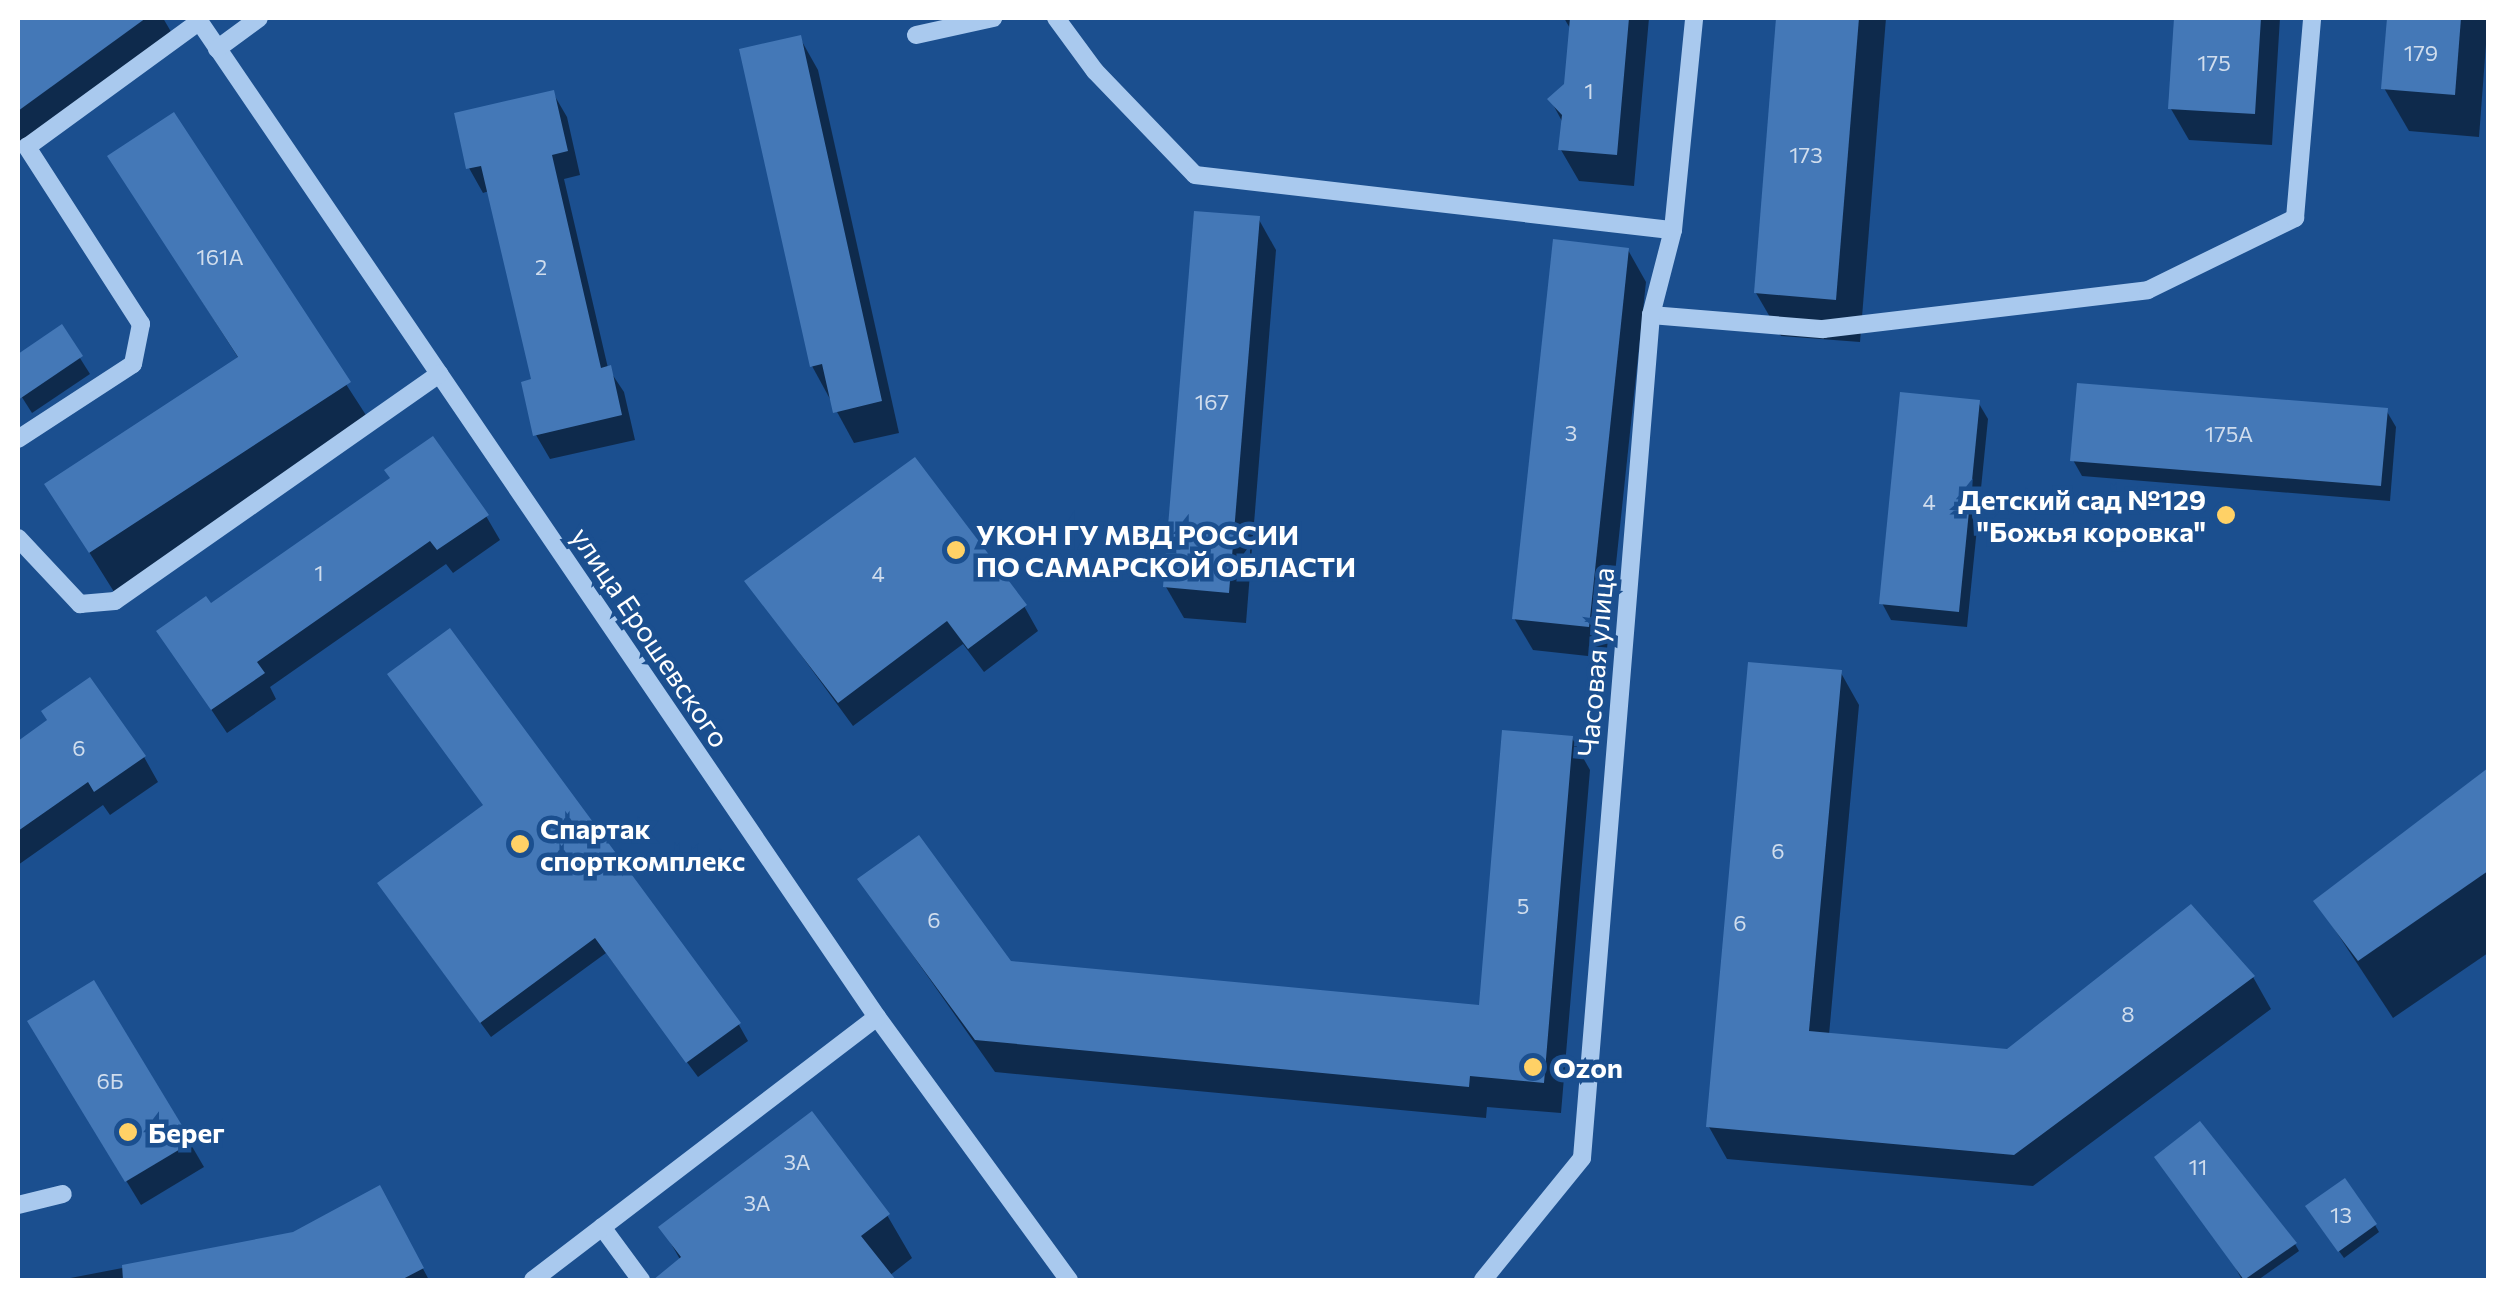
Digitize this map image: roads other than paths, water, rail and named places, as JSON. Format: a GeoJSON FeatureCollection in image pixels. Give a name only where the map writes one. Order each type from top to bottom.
{"type":"FeatureCollection","features":[{"type":"Feature","properties":{"kind":"street"},"geometry":{"type":"LineString","coordinates":[[217,48],[258,18]]}},
{"type":"Feature","properties":{"kind":"street"},"geometry":{"type":"LineString","coordinates":[[916,35],[993,18]]}},
{"type":"Feature","properties":{"kind":"street"},"geometry":{"type":"LineString","coordinates":[[1056,18],[1095,71],[1195,175],[1673,230]]}},
{"type":"Feature","properties":{"kind":"street","name":"Часовая улица"},"geometry":{"type":"LineString","coordinates":[[1484,1280],[1582,1158],[1651,315],[1673,230],[1694,18]]}},
{"type":"Feature","properties":{"kind":"street"},"geometry":{"type":"LineString","coordinates":[[1651,315],[1823,329],[2148,290],[2295,218],[2312,18]]}},
{"type":"Feature","properties":{"kind":"street"},"geometry":{"type":"LineString","coordinates":[[18,439],[133,364],[142,324],[27,147],[198,20]]}},
{"type":"Feature","properties":{"kind":"street","name":"улица Ерошевского"},"geometry":{"type":"LineString","coordinates":[[198,20],[876,1016],[1069,1280]]}},
{"type":"Feature","properties":{"kind":"street"},"geometry":{"type":"LineString","coordinates":[[18,538],[80,604],[114,601],[439,374]]}},
{"type":"Feature","properties":{"kind":"street"},"geometry":{"type":"LineString","coordinates":[[532,1280],[876,1016]]}},
{"type":"Feature","properties":{"kind":"street"},"geometry":{"type":"LineString","coordinates":[[18,1205],[63,1194]]}},
{"type":"Feature","properties":{"kind":"street"},"geometry":{"type":"LineString","coordinates":[[602,1227],[641,1280]]}},
{"type":"Feature","properties":{"kind":"place","name":"Детский сад №129 \"Божья коровка\""},"geometry":{"type":"Point","coordinates":[2226,515]}},
{"type":"Feature","properties":{"kind":"place","name":"УКОН ГУ МВД РОССИИ ПО САМАРСКОЙ ОБЛАСТИ"},"geometry":{"type":"Point","coordinates":[956,550]}},
{"type":"Feature","properties":{"kind":"place","name":"Спартак спорткомплекс"},"geometry":{"type":"Point","coordinates":[520,844]}},
{"type":"Feature","properties":{"kind":"place","name":"Ozon"},"geometry":{"type":"Point","coordinates":[1533,1067]}},
{"type":"Feature","properties":{"kind":"place","name":"Берег"},"geometry":{"type":"Point","coordinates":[128,1132]}}]}
